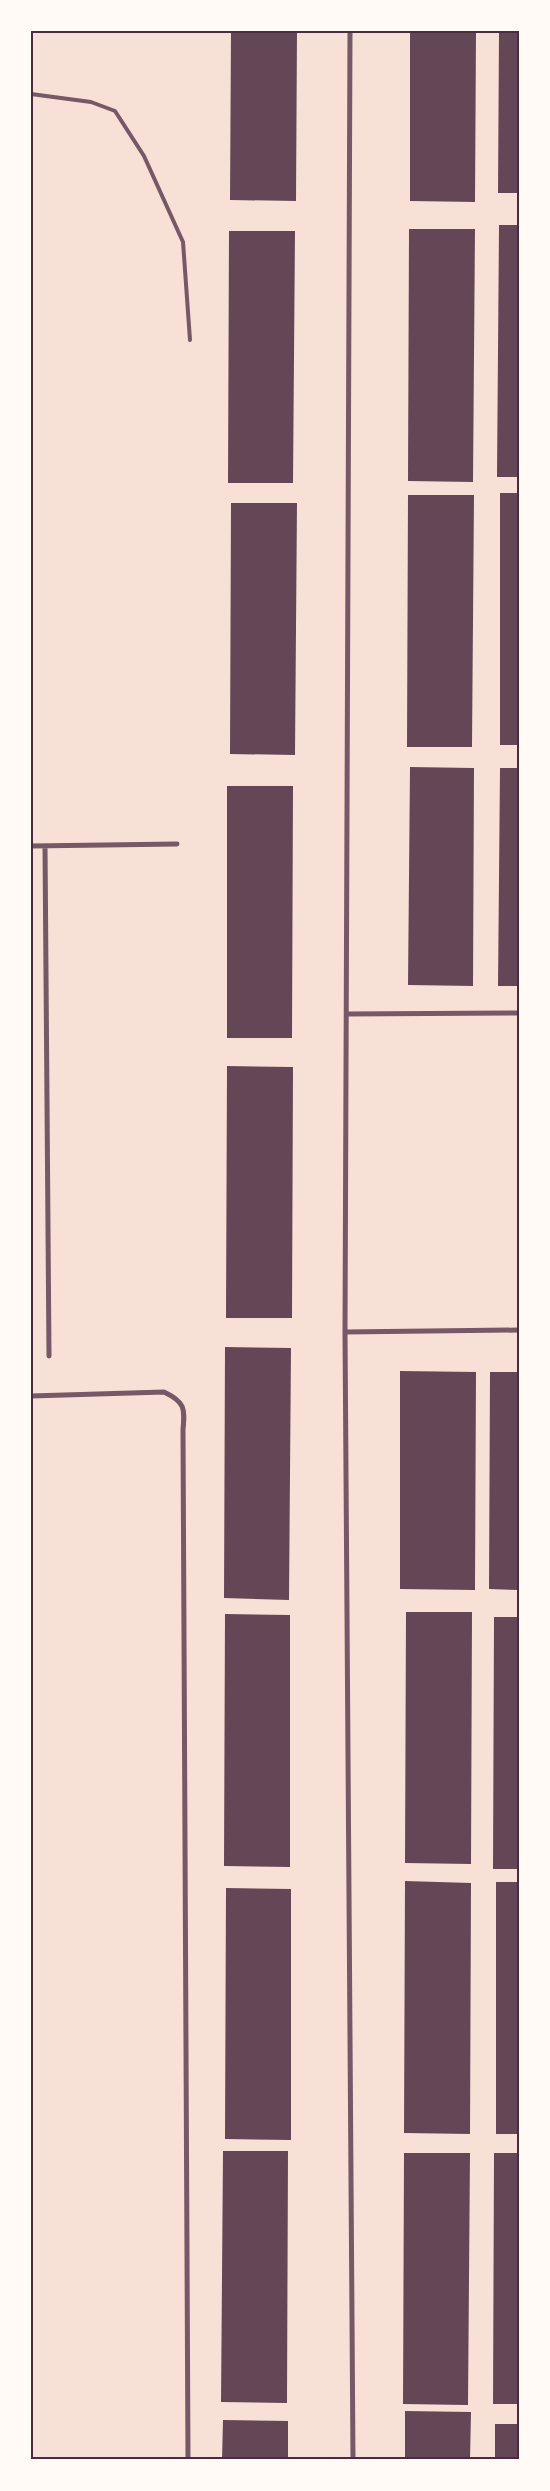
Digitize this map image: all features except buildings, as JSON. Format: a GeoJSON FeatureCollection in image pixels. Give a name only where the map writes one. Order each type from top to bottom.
{"type":"FeatureCollection","features":[{"type":"Feature","properties":{"kind":"street"},"geometry":{"type":"LineString","coordinates":[[350,31],[345,1332],[353,2460]]}},
{"type":"Feature","properties":{"kind":"street"},"geometry":{"type":"LineString","coordinates":[[31,846],[176,844]]}},
{"type":"Feature","properties":{"kind":"street"},"geometry":{"type":"LineString","coordinates":[[45,846],[49,1356]]}},
{"type":"Feature","properties":{"kind":"street"},"geometry":{"type":"LineString","coordinates":[[347,1014],[519,1013]]}},
{"type":"Feature","properties":{"kind":"street"},"geometry":{"type":"LineString","coordinates":[[345,1332],[519,1330]]}},
{"type":"Feature","properties":{"kind":"street"},"geometry":{"type":"LineString","coordinates":[[31,1396],[164,1392],[178,1399],[184,1411],[188,2460]]}},
{"type":"Feature","properties":{"kind":"lane"},"geometry":{"type":"LineString","coordinates":[[31,94],[90,102],[114,112],[144,156],[183,242],[190,340]]}}]}
